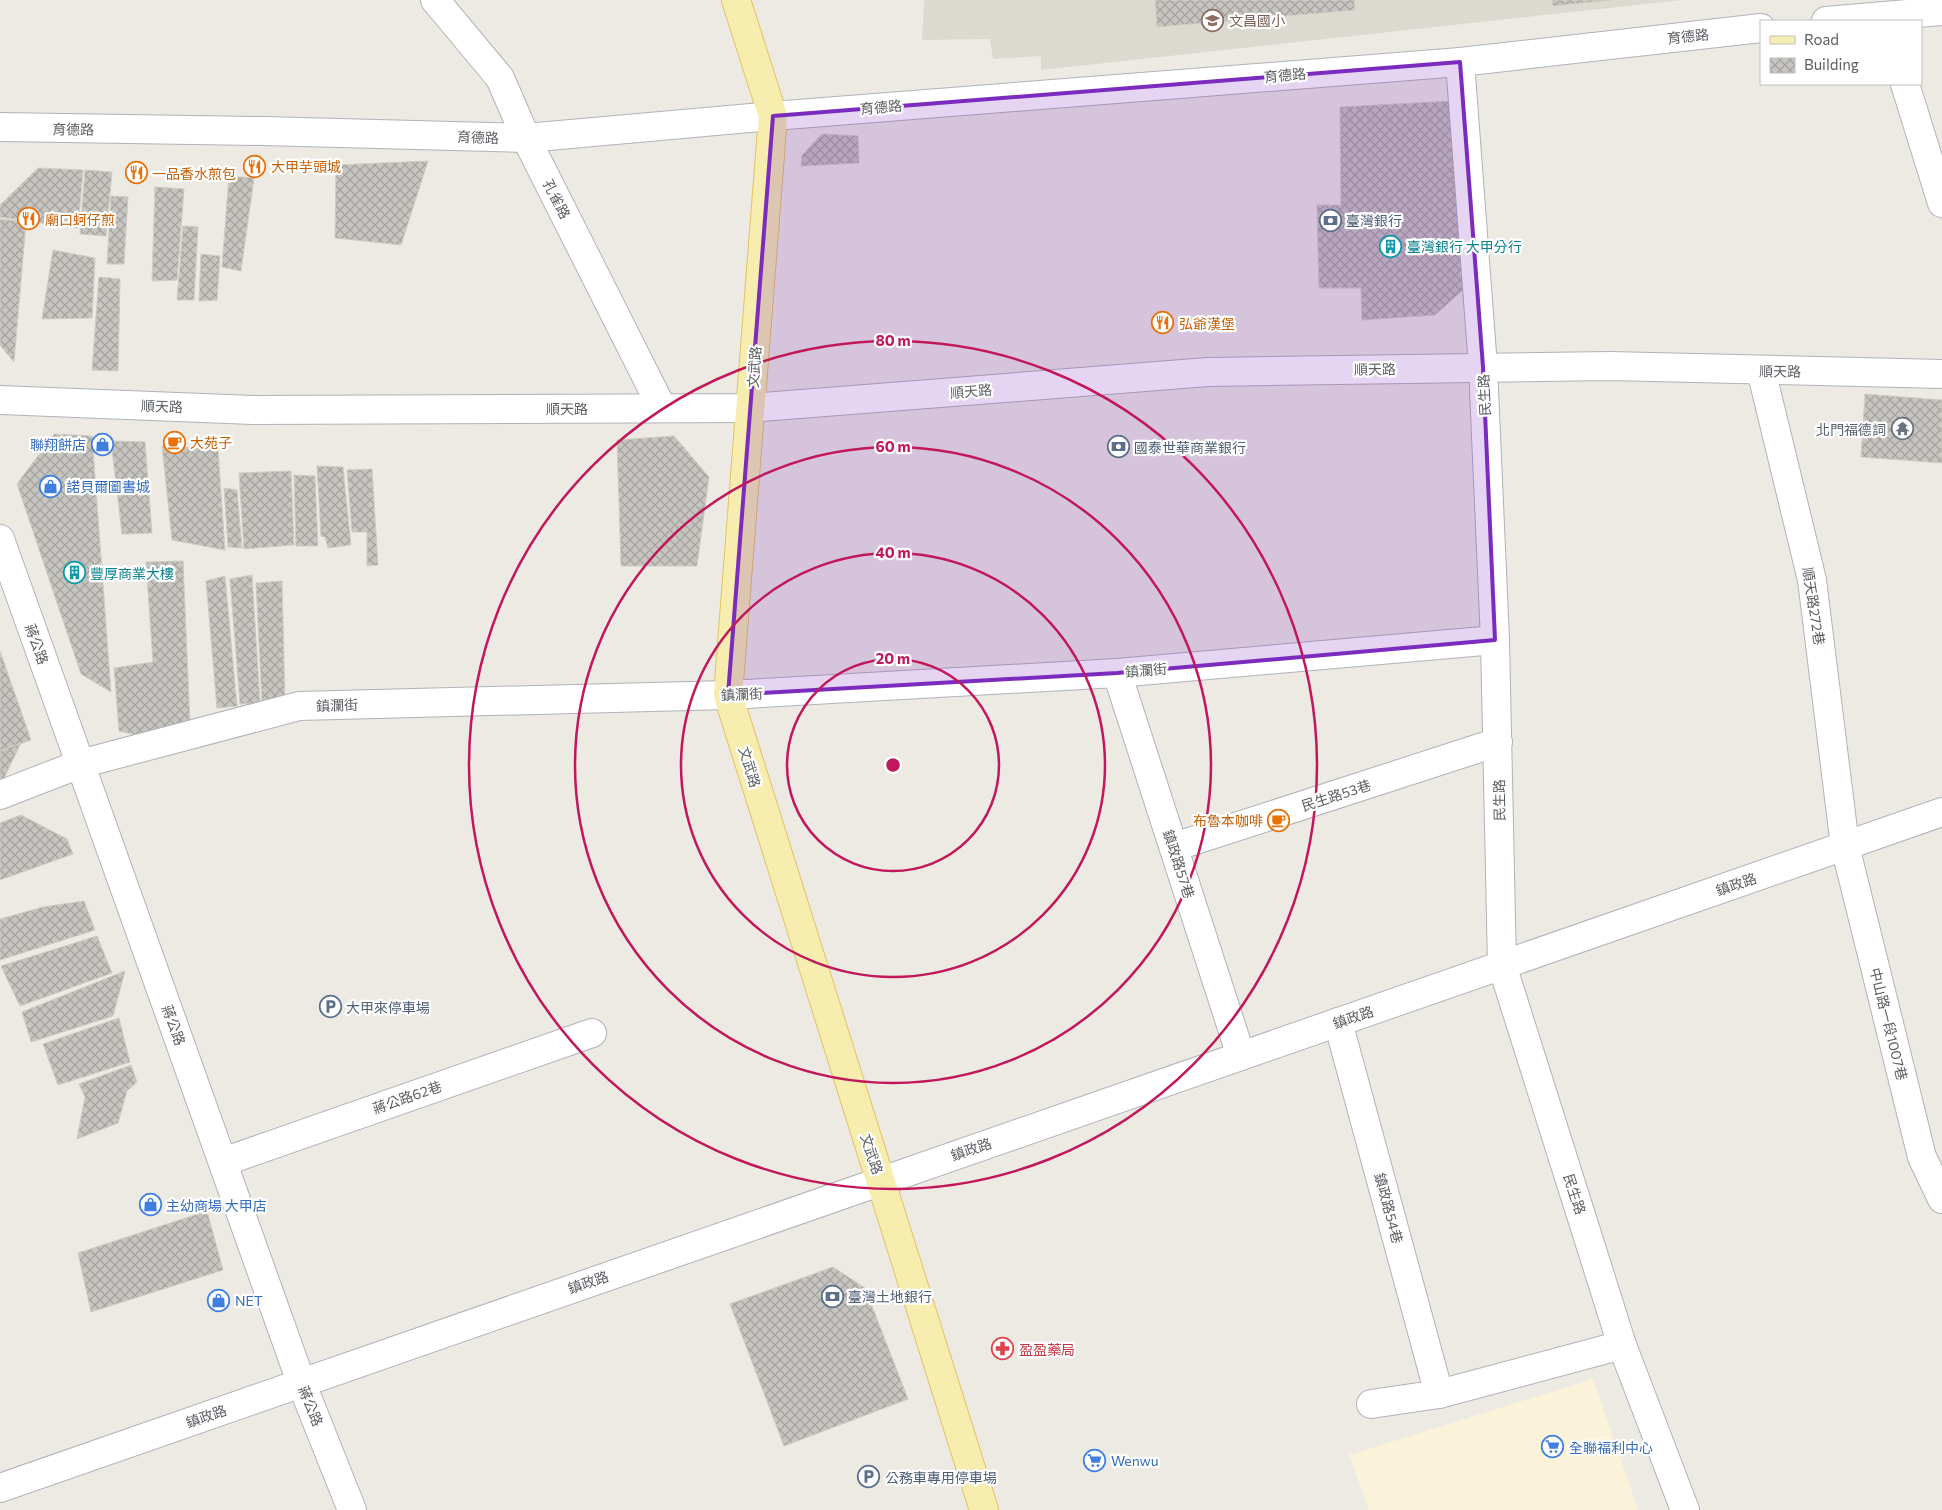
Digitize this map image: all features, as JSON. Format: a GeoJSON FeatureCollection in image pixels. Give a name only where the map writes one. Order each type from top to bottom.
{"type":"FeatureCollection","features":[{"type":"Feature","properties":{"kind":"main road","name":"文武路"},"geometry":{"type":"LineString","coordinates":[[736,0],[773,116],[728,695],[984,1510]]}},
{"type":"Feature","properties":{"kind":"street","name":"孔雀路"},"geometry":{"type":"LineString","coordinates":[[435,0],[500,78],[526,138],[662,408]]}},
{"type":"Feature","properties":{"kind":"street"},"geometry":{"type":"LineString","coordinates":[[1856,20],[1885,19],[1942,11]]}},
{"type":"Feature","properties":{"kind":"street","name":"育德路"},"geometry":{"type":"LineString","coordinates":[[0,127],[526,138],[773,116],[1460,62],[1760,28]]}},
{"type":"Feature","properties":{"kind":"street","name":"民生路"},"geometry":{"type":"LineString","coordinates":[[1460,62],[1483,367],[1495,640],[1502,965],[1622,1345],[1685,1510]]}},
{"type":"Feature","properties":{"kind":"street"},"geometry":{"type":"LineString","coordinates":[[1905,85],[1942,203]]}},
{"type":"Feature","properties":{"kind":"street","name":"順天路"},"geometry":{"type":"LineString","coordinates":[[0,400],[253,410],[750,408],[1208,372],[1610,366],[1942,374]]}},
{"type":"Feature","properties":{"kind":"street","name":"順天路272巷"},"geometry":{"type":"LineString","coordinates":[[1760,370],[1812,580],[1845,846]]}},
{"type":"Feature","properties":{"kind":"street","name":"蔣公路"},"geometry":{"type":"LineString","coordinates":[[0,539],[301,1382],[352,1510]]}},
{"type":"Feature","properties":{"kind":"street","name":"鎮瀾街"},"geometry":{"type":"LineString","coordinates":[[0,794],[80,764],[299,706],[728,695],[1118,672],[1495,640]]}},
{"type":"Feature","properties":{"kind":"street","name":"鎮政路57巷"},"geometry":{"type":"LineString","coordinates":[[1118,672],[1241,1056]]}},
{"type":"Feature","properties":{"kind":"street","name":"民生路53巷"},"geometry":{"type":"LineString","coordinates":[[1174,847],[1498,742]]}},
{"type":"Feature","properties":{"kind":"street","name":"鎮政路"},"geometry":{"type":"LineString","coordinates":[[0,1488],[1942,812]]}},
{"type":"Feature","properties":{"kind":"street","name":"中山路一段1007巷"},"geometry":{"type":"LineString","coordinates":[[1845,846],[1922,1157],[1942,1199]]}},
{"type":"Feature","properties":{"kind":"street","name":"鎮政路54巷"},"geometry":{"type":"LineString","coordinates":[[1338,1022],[1440,1394]]}},
{"type":"Feature","properties":{"kind":"street","name":"蔣公路62巷"},"geometry":{"type":"LineString","coordinates":[[223,1162],[592,1033]]}},
{"type":"Feature","properties":{"kind":"street"},"geometry":{"type":"LineString","coordinates":[[1371,1404],[1440,1394],[1622,1345]]}},
{"type":"Feature","properties":{"kind":"highlighted area"},"geometry":{"type":"Polygon","coordinates":[[[1460,62],[1483,367],[1495,640],[1117,673],[728,695],[773,116],[1460,62]]]}},
{"type":"Feature","properties":{"kind":"shaded area","name":"文昌國小"},"geometry":{"type":"Polygon","coordinates":[[[924,0],[1682,0],[1041,70],[1041,56],[993,59],[990,39],[922,40],[924,0]]]}},
{"type":"Feature","properties":{"kind":"shaded area"},"geometry":{"type":"Polygon","coordinates":[[[1593,1379],[1638,1510],[1369,1510],[1349,1455],[1593,1379]]]}},
{"type":"Feature","properties":{"kind":"building"},"geometry":{"type":"Polygon","coordinates":[[[1155,0],[1354,0],[1355,10],[1157,27],[1155,0]]]}},
{"type":"Feature","properties":{"kind":"building"},"geometry":{"type":"Polygon","coordinates":[[[1552,0],[1610,0],[1553,6],[1552,0]]]}},
{"type":"Feature","properties":{"kind":"building","name":"臺灣銀行 大甲分行"},"geometry":{"type":"Polygon","coordinates":[[[1453,101],[1466,287],[1435,315],[1362,320],[1361,288],[1319,288],[1317,205],[1341,205],[1340,107],[1453,101]]]}},
{"type":"Feature","properties":{"kind":"building"},"geometry":{"type":"Polygon","coordinates":[[[822,134],[858,136],[859,163],[801,166],[802,155],[822,134]]]}},
{"type":"Feature","properties":{"kind":"building"},"geometry":{"type":"Polygon","coordinates":[[[428,161],[401,245],[335,238],[336,165],[428,161]]]}},
{"type":"Feature","properties":{"kind":"building"},"geometry":{"type":"Polygon","coordinates":[[[38,168],[83,170],[78,228],[0,217],[0,205],[38,168]]]}},
{"type":"Feature","properties":{"kind":"building"},"geometry":{"type":"Polygon","coordinates":[[[85,170],[112,172],[106,236],[80,234],[85,170]]]}},
{"type":"Feature","properties":{"kind":"building"},"geometry":{"type":"Polygon","coordinates":[[[229,176],[254,178],[241,271],[222,267],[229,176]]]}},
{"type":"Feature","properties":{"kind":"building"},"geometry":{"type":"Polygon","coordinates":[[[155,187],[184,189],[177,280],[152,281],[155,187]]]}},
{"type":"Feature","properties":{"kind":"building"},"geometry":{"type":"Polygon","coordinates":[[[111,196],[128,197],[124,264],[107,264],[111,196]]]}},
{"type":"Feature","properties":{"kind":"building"},"geometry":{"type":"Polygon","coordinates":[[[0,219],[26,222],[14,362],[0,345],[0,219]]]}},
{"type":"Feature","properties":{"kind":"building"},"geometry":{"type":"Polygon","coordinates":[[[183,226],[198,227],[194,300],[177,300],[183,226]]]}},
{"type":"Feature","properties":{"kind":"building"},"geometry":{"type":"Polygon","coordinates":[[[53,250],[95,258],[92,318],[42,319],[53,250]]]}},
{"type":"Feature","properties":{"kind":"building"},"geometry":{"type":"Polygon","coordinates":[[[201,254],[220,256],[217,300],[199,301],[201,254]]]}},
{"type":"Feature","properties":{"kind":"building"},"geometry":{"type":"Polygon","coordinates":[[[99,277],[120,279],[118,371],[92,370],[99,277]]]}},
{"type":"Feature","properties":{"kind":"building","name":"北門福德詞"},"geometry":{"type":"Polygon","coordinates":[[[1865,394],[1942,400],[1942,463],[1861,457],[1865,394]]]}},
{"type":"Feature","properties":{"kind":"building","name":"豐厚商業大樓"},"geometry":{"type":"Polygon","coordinates":[[[54,434],[92,436],[111,692],[81,674],[17,484],[54,434]]]}},
{"type":"Feature","properties":{"kind":"building"},"geometry":{"type":"Polygon","coordinates":[[[674,436],[709,477],[697,566],[621,566],[617,440],[674,436]]]}},
{"type":"Feature","properties":{"kind":"building"},"geometry":{"type":"Polygon","coordinates":[[[111,441],[145,442],[152,533],[122,534],[111,441]]]}},
{"type":"Feature","properties":{"kind":"building"},"geometry":{"type":"Polygon","coordinates":[[[162,446],[218,449],[225,550],[172,540],[162,446]]]}},
{"type":"Feature","properties":{"kind":"building"},"geometry":{"type":"Polygon","coordinates":[[[317,466],[343,467],[351,545],[328,548],[325,537],[321,536],[317,466]]]}},
{"type":"Feature","properties":{"kind":"building"},"geometry":{"type":"Polygon","coordinates":[[[372,469],[378,565],[367,566],[367,532],[352,532],[347,470],[372,469]]]}},
{"type":"Feature","properties":{"kind":"building"},"geometry":{"type":"Polygon","coordinates":[[[291,471],[294,545],[244,549],[239,473],[291,471]]]}},
{"type":"Feature","properties":{"kind":"building"},"geometry":{"type":"Polygon","coordinates":[[[294,475],[315,476],[318,546],[296,546],[294,475]]]}},
{"type":"Feature","properties":{"kind":"building"},"geometry":{"type":"Polygon","coordinates":[[[224,488],[237,490],[242,548],[228,547],[224,488]]]}},
{"type":"Feature","properties":{"kind":"building"},"geometry":{"type":"Polygon","coordinates":[[[183,561],[190,724],[137,735],[119,731],[114,668],[153,662],[146,562],[183,561]]]}},
{"type":"Feature","properties":{"kind":"building"},"geometry":{"type":"Polygon","coordinates":[[[252,575],[260,703],[240,704],[230,579],[252,575]]]}},
{"type":"Feature","properties":{"kind":"building"},"geometry":{"type":"Polygon","coordinates":[[[225,576],[237,706],[217,708],[206,581],[225,576]]]}},
{"type":"Feature","properties":{"kind":"building"},"geometry":{"type":"Polygon","coordinates":[[[282,581],[285,702],[262,703],[256,583],[282,581]]]}},
{"type":"Feature","properties":{"kind":"building"},"geometry":{"type":"Polygon","coordinates":[[[0,651],[31,740],[0,751],[0,651]]]}},
{"type":"Feature","properties":{"kind":"building"},"geometry":{"type":"Polygon","coordinates":[[[21,743],[4,778],[0,779],[0,751],[21,743]]]}},
{"type":"Feature","properties":{"kind":"building"},"geometry":{"type":"Polygon","coordinates":[[[21,815],[67,839],[73,854],[0,880],[0,823],[21,815]]]}},
{"type":"Feature","properties":{"kind":"building"},"geometry":{"type":"Polygon","coordinates":[[[84,901],[95,930],[0,960],[0,919],[43,907],[84,901]]]}},
{"type":"Feature","properties":{"kind":"building"},"geometry":{"type":"Polygon","coordinates":[[[97,936],[112,973],[20,1006],[1,966],[97,936]]]}},
{"type":"Feature","properties":{"kind":"building"},"geometry":{"type":"Polygon","coordinates":[[[125,971],[113,1016],[31,1042],[22,1012],[125,971]]]}},
{"type":"Feature","properties":{"kind":"building"},"geometry":{"type":"Polygon","coordinates":[[[119,1018],[130,1062],[58,1085],[43,1044],[119,1018]]]}},
{"type":"Feature","properties":{"kind":"building"},"geometry":{"type":"Polygon","coordinates":[[[131,1065],[137,1082],[127,1091],[118,1123],[77,1139],[85,1097],[79,1084],[131,1065]]]}},
{"type":"Feature","properties":{"kind":"building"},"geometry":{"type":"Polygon","coordinates":[[[207,1211],[223,1270],[91,1312],[78,1253],[207,1211]]]}},
{"type":"Feature","properties":{"kind":"building"},"geometry":{"type":"Polygon","coordinates":[[[833,1267],[865,1288],[908,1399],[784,1446],[730,1304],[833,1267]]]}},
{"type":"Feature","properties":{"kind":"place","name":"文昌國小"},"geometry":{"type":"Point","coordinates":[1213,20]}},
{"type":"Feature","properties":{"kind":"place","name":"大甲芋頭城"},"geometry":{"type":"Point","coordinates":[255,166]}},
{"type":"Feature","properties":{"kind":"place","name":"一品香水煎包"},"geometry":{"type":"Point","coordinates":[136,173]}},
{"type":"Feature","properties":{"kind":"place","name":"廟口蚵仔煎"},"geometry":{"type":"Point","coordinates":[29,219]}},
{"type":"Feature","properties":{"kind":"place","name":"臺灣銀行"},"geometry":{"type":"Point","coordinates":[1330,220]}},
{"type":"Feature","properties":{"kind":"place","name":"臺灣銀行 大甲分行"},"geometry":{"type":"Point","coordinates":[1391,246]}},
{"type":"Feature","properties":{"kind":"place","name":"弘爺漢堡"},"geometry":{"type":"Point","coordinates":[1163,323]}},
{"type":"Feature","properties":{"kind":"place","name":"北門福德詞"},"geometry":{"type":"Point","coordinates":[1902,429]}},
{"type":"Feature","properties":{"kind":"place","name":"大苑子"},"geometry":{"type":"Point","coordinates":[174,442]}},
{"type":"Feature","properties":{"kind":"place","name":"聯翔餅店"},"geometry":{"type":"Point","coordinates":[102,444]}},
{"type":"Feature","properties":{"kind":"place","name":"國泰世華商業銀行"},"geometry":{"type":"Point","coordinates":[1118,447]}},
{"type":"Feature","properties":{"kind":"place","name":"諾貝爾圖書城"},"geometry":{"type":"Point","coordinates":[50,486]}},
{"type":"Feature","properties":{"kind":"place","name":"豐厚商業大樓"},"geometry":{"type":"Point","coordinates":[74,573]}},
{"type":"Feature","properties":{"kind":"place","name":"布魯本咖啡"},"geometry":{"type":"Point","coordinates":[1279,820]}},
{"type":"Feature","properties":{"kind":"place","name":"大甲來停車場"},"geometry":{"type":"Point","coordinates":[330,1007]}},
{"type":"Feature","properties":{"kind":"place","name":"主幼商場 大甲店"},"geometry":{"type":"Point","coordinates":[150,1205]}},
{"type":"Feature","properties":{"kind":"place","name":"臺灣土地銀行"},"geometry":{"type":"Point","coordinates":[832,1296]}},
{"type":"Feature","properties":{"kind":"place","name":"NET"},"geometry":{"type":"Point","coordinates":[219,1300]}},
{"type":"Feature","properties":{"kind":"place","name":"盈盈藥局"},"geometry":{"type":"Point","coordinates":[1003,1349]}},
{"type":"Feature","properties":{"kind":"place","name":"全聯福利中心"},"geometry":{"type":"Point","coordinates":[1553,1447]}},
{"type":"Feature","properties":{"kind":"place","name":"Wenwu"},"geometry":{"type":"Point","coordinates":[1095,1460]}},
{"type":"Feature","properties":{"kind":"place","name":"公務車專用停車場"},"geometry":{"type":"Point","coordinates":[869,1477]}}]}
